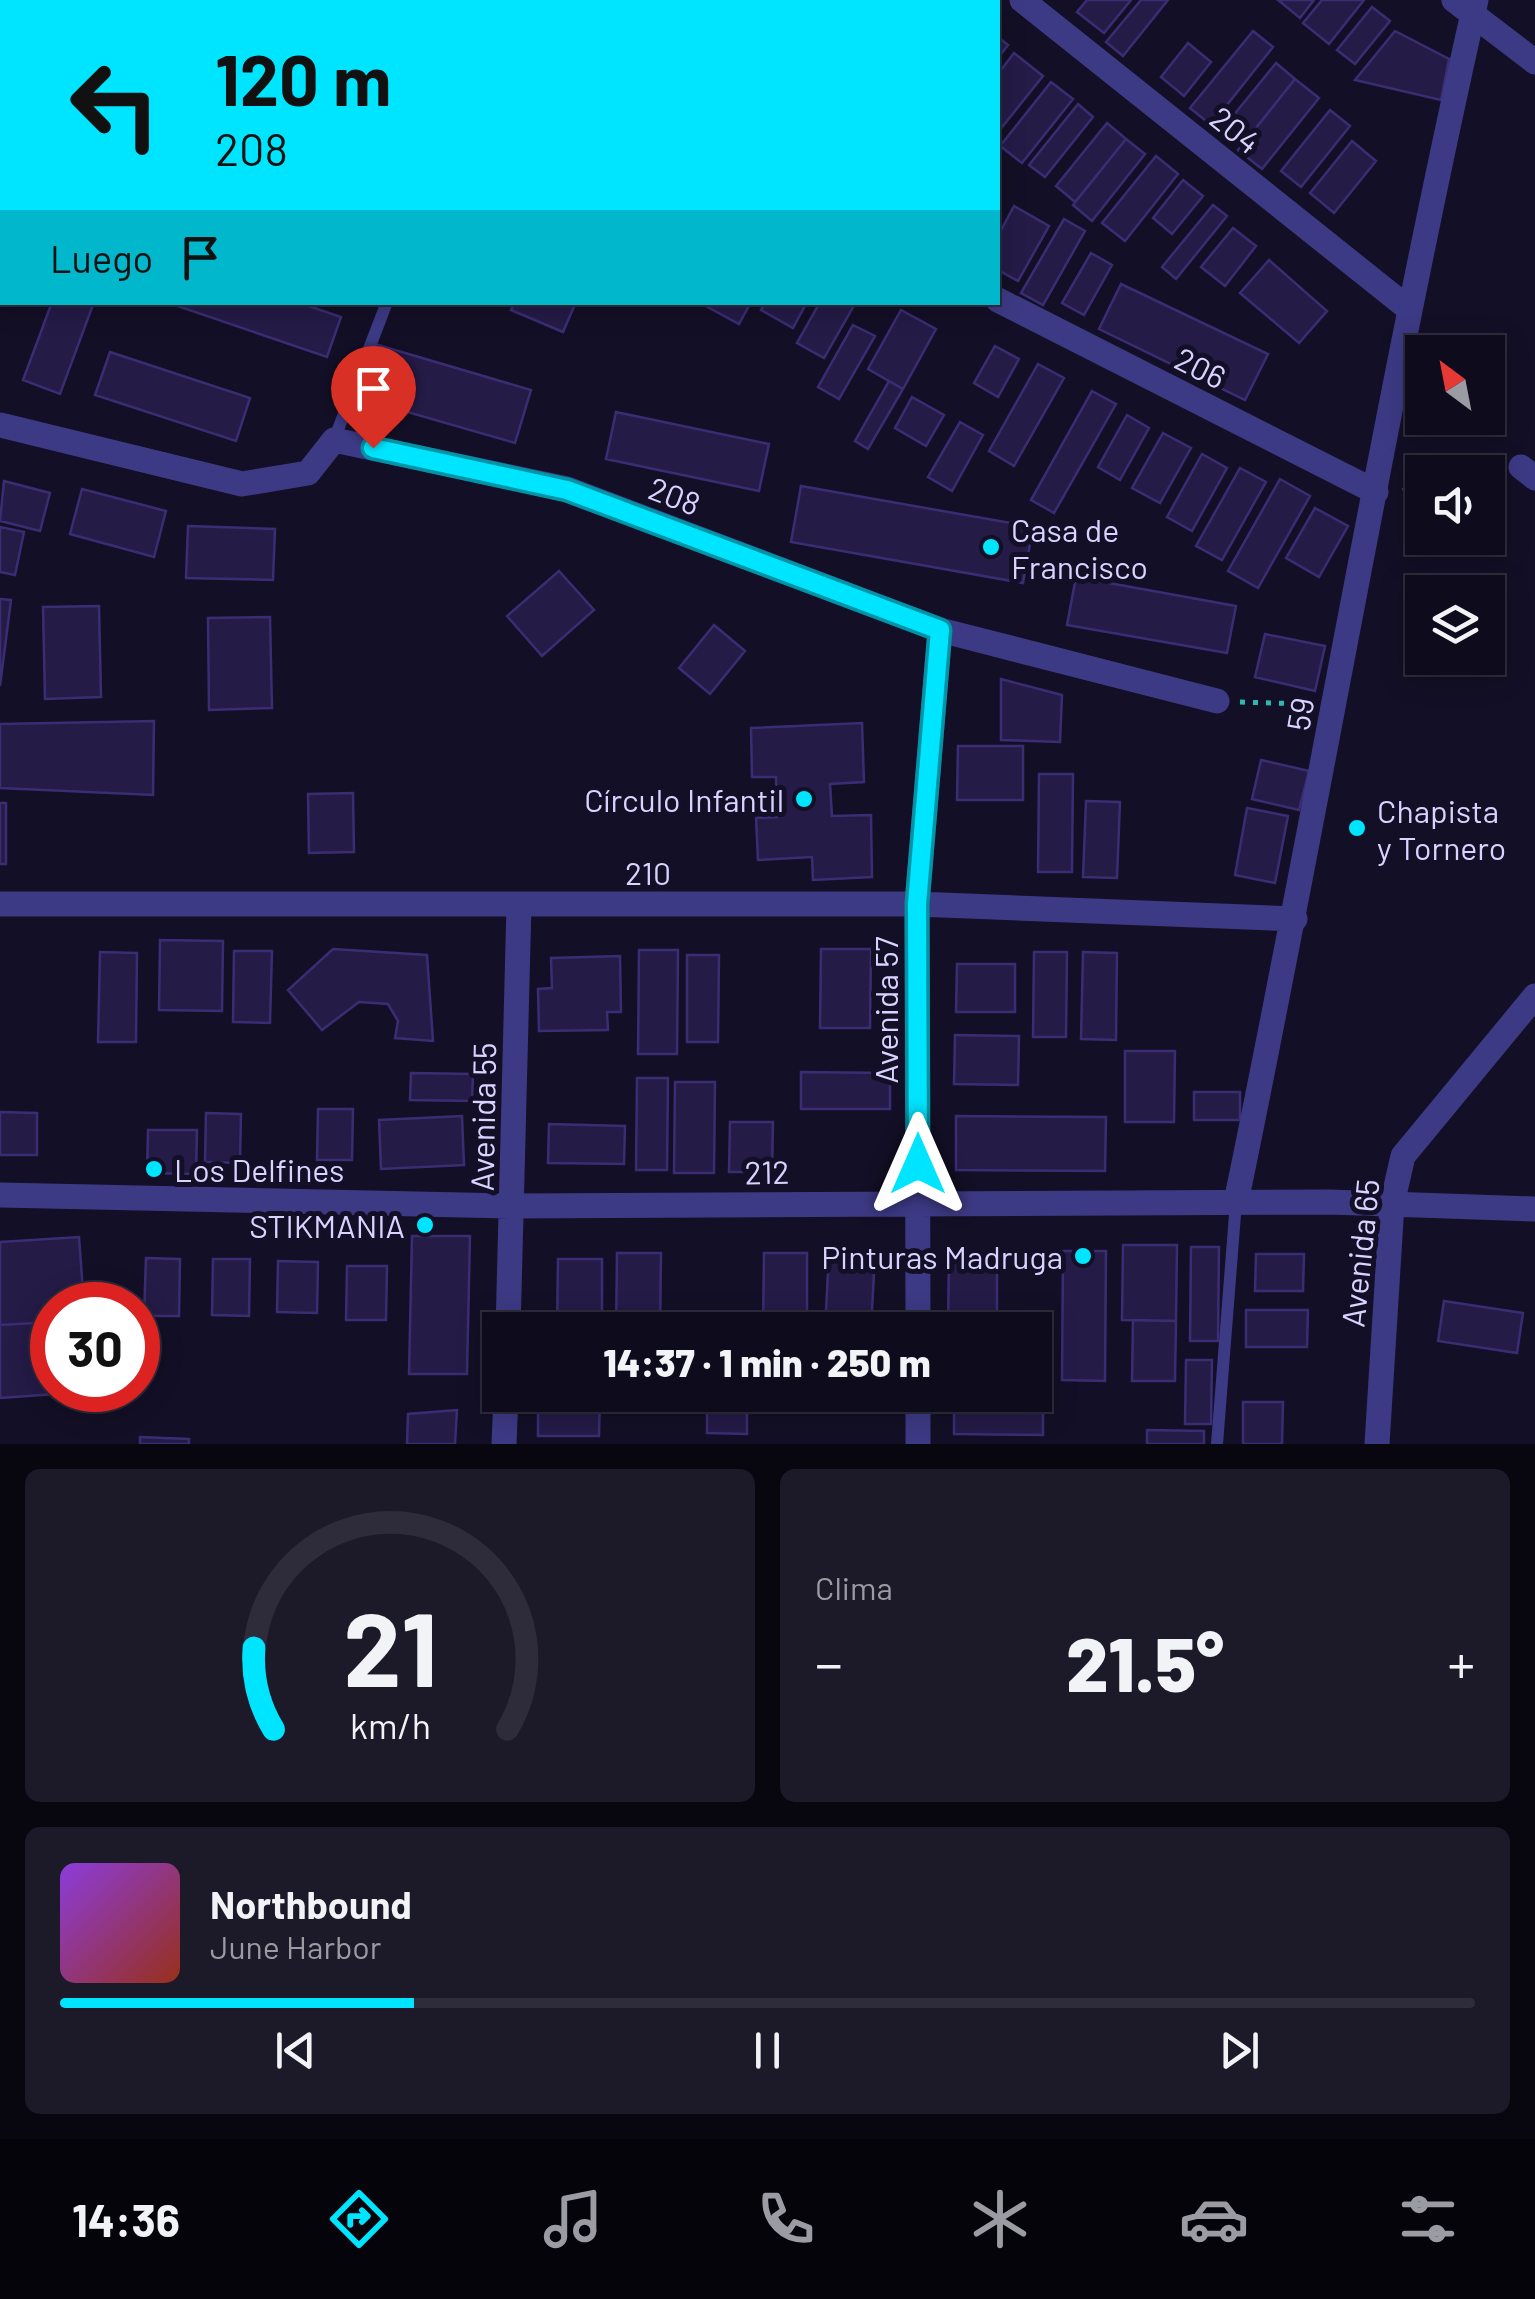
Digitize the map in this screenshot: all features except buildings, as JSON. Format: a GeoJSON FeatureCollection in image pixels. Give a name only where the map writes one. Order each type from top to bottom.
{"type":"FeatureCollection","features":[{"type":"Feature","properties":{"kind":"street","name":"204"},"geometry":{"type":"LineString","coordinates":[[1022,0],[1410,309]]}},
{"type":"Feature","properties":{"kind":"street","name":"59"},"geometry":{"type":"LineString","coordinates":[[1236,1202],[1295,919],[1468,5]]}},
{"type":"Feature","properties":{"kind":"street"},"geometry":{"type":"LineString","coordinates":[[1468,5],[1535,62]]}},
{"type":"Feature","properties":{"kind":"street","name":"206"},"geometry":{"type":"LineString","coordinates":[[1000,301],[1376,492]]}},
{"type":"Feature","properties":{"kind":"street"},"geometry":{"type":"LineString","coordinates":[[0,425],[242,484],[308,473],[334,440]]}},
{"type":"Feature","properties":{"kind":"street","name":"208"},"geometry":{"type":"LineString","coordinates":[[334,440],[567,490],[940,630],[1217,702]]}},
{"type":"Feature","properties":{"kind":"street","name":"Avenida 57"},"geometry":{"type":"LineString","coordinates":[[918,1312],[917,904],[940,630]]}},
{"type":"Feature","properties":{"kind":"street","name":"210"},"geometry":{"type":"LineString","coordinates":[[0,904],[917,904],[1295,919]]}},
{"type":"Feature","properties":{"kind":"street","name":"Avenida 55"},"geometry":{"type":"LineString","coordinates":[[509,1312],[518,905]]}},
{"type":"Feature","properties":{"kind":"street","name":"Avenida 65"},"geometry":{"type":"LineString","coordinates":[[1377,1444],[1392,1204],[1403,1156],[1535,996]]}},
{"type":"Feature","properties":{"kind":"street","name":"212"},"geometry":{"type":"LineString","coordinates":[[0,1195],[513,1206],[1236,1202],[1535,1210]]}},
{"type":"Feature","properties":{"kind":"street"},"geometry":{"type":"LineString","coordinates":[[504,1444],[505,1412]]}},
{"type":"Feature","properties":{"kind":"street"},"geometry":{"type":"LineString","coordinates":[[918,1412],[918,1444]]}},
{"type":"Feature","properties":{"kind":"lane"},"geometry":{"type":"LineString","coordinates":[[334,440],[386,305]]}},
{"type":"Feature","properties":{"kind":"lane","name":"59"},"geometry":{"type":"LineString","coordinates":[[1217,1444],[1236,1202]]}},
{"type":"Feature","properties":{"kind":"path"},"geometry":{"type":"LineString","coordinates":[[1217,702],[1334,705]]}},
{"type":"Feature","properties":{"kind":"place","name":"Casa de Francisco"},"geometry":{"type":"Point","coordinates":[991,547]}},
{"type":"Feature","properties":{"kind":"place","name":"Círculo Infantil"},"geometry":{"type":"Point","coordinates":[804,799]}},
{"type":"Feature","properties":{"kind":"place","name":"Chapista y Tornero"},"geometry":{"type":"Point","coordinates":[1357,828]}},
{"type":"Feature","properties":{"kind":"place","name":"Los Delfines"},"geometry":{"type":"Point","coordinates":[154,1169]}},
{"type":"Feature","properties":{"kind":"place","name":"STIKMANIA"},"geometry":{"type":"Point","coordinates":[425,1225]}},
{"type":"Feature","properties":{"kind":"place","name":"Pinturas Madruga"},"geometry":{"type":"Point","coordinates":[1083,1256]}},
{"type":"Feature","properties":{"kind":"route"},"geometry":{"type":"LineString","coordinates":[[373,448],[567,490],[940,630],[917,904],[918,1164]]}}]}
